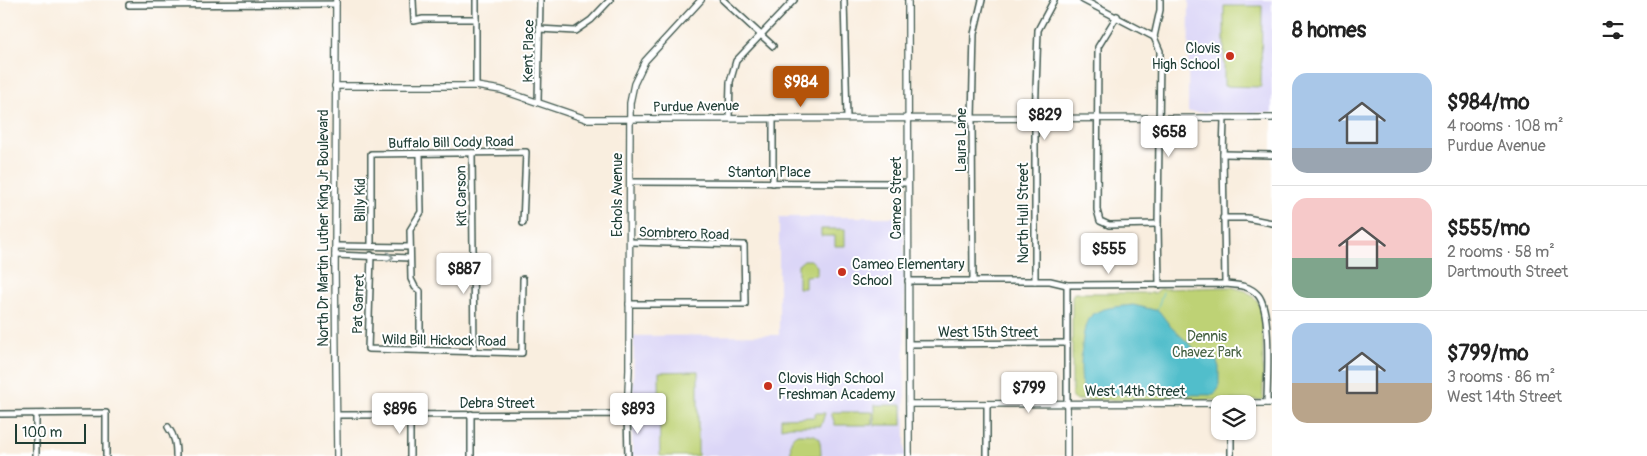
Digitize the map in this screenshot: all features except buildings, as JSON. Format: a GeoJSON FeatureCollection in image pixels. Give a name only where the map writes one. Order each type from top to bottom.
{"type":"FeatureCollection","features":[{"type":"Feature","properties":{"kind":"street"},"geometry":{"type":"LineString","coordinates":[[413,0],[414,21],[423,18],[476,19]]}},
{"type":"Feature","properties":{"kind":"street"},"geometry":{"type":"LineString","coordinates":[[476,0],[476,86]]}},
{"type":"Feature","properties":{"kind":"street","name":"Kent Place"},"geometry":{"type":"LineString","coordinates":[[538,102],[540,0]]}},
{"type":"Feature","properties":{"kind":"street"},"geometry":{"type":"LineString","coordinates":[[540,29],[575,31],[591,20],[610,0]]}},
{"type":"Feature","properties":{"kind":"street","name":"Echols Avenue"},"geometry":{"type":"LineString","coordinates":[[627,414],[630,370],[630,103],[634,84],[645,61],[701,0]]}},
{"type":"Feature","properties":{"kind":"street"},"geometry":{"type":"LineString","coordinates":[[723,0],[772,46]]}},
{"type":"Feature","properties":{"kind":"street"},"geometry":{"type":"LineString","coordinates":[[729,118],[730,82],[736,61],[794,0]]}},
{"type":"Feature","properties":{"kind":"street"},"geometry":{"type":"LineString","coordinates":[[844,0],[847,118]]}},
{"type":"Feature","properties":{"kind":"street","name":"Cameo Street"},"geometry":{"type":"LineString","coordinates":[[908,0],[909,456]]}},
{"type":"Feature","properties":{"kind":"street","name":"Laura Lane"},"geometry":{"type":"LineString","coordinates":[[973,281],[972,118],[974,34],[982,0]]}},
{"type":"Feature","properties":{"kind":"street","name":"North Hull Street"},"geometry":{"type":"LineString","coordinates":[[1035,281],[1035,119],[1038,30],[1054,0]]}},
{"type":"Feature","properties":{"kind":"street"},"geometry":{"type":"LineString","coordinates":[[1083,0],[1154,37]]}},
{"type":"Feature","properties":{"kind":"street"},"geometry":{"type":"LineString","coordinates":[[1159,285],[1160,51],[1154,37],[1160,10],[1160,0]]}},
{"type":"Feature","properties":{"kind":"street"},"geometry":{"type":"LineString","coordinates":[[129,5],[336,2]]}},
{"type":"Feature","properties":{"kind":"street","name":"North Dr Martin Luther King Jr Boulevard"},"geometry":{"type":"LineString","coordinates":[[336,2],[337,456]]}},
{"type":"Feature","properties":{"kind":"street"},"geometry":{"type":"LineString","coordinates":[[1116,16],[1098,47],[1097,210],[1100,220],[1109,225],[1158,224]]}},
{"type":"Feature","properties":{"kind":"street","name":"Purdue Avenue"},"geometry":{"type":"LineString","coordinates":[[335,86],[476,86],[501,90],[586,119],[1272,118]]}},
{"type":"Feature","properties":{"kind":"street"},"geometry":{"type":"LineString","coordinates":[[773,183],[774,118]]}},
{"type":"Feature","properties":{"kind":"street"},"geometry":{"type":"LineString","coordinates":[[1224,118],[1223,218],[1225,284]]}},
{"type":"Feature","properties":{"kind":"street","name":"Buffalo Bill Cody Road"},"geometry":{"type":"LineString","coordinates":[[371,154],[526,152],[523,223]]}},
{"type":"Feature","properties":{"kind":"street","name":"Kit Carson"},"geometry":{"type":"LineString","coordinates":[[472,153],[474,352]]}},
{"type":"Feature","properties":{"kind":"street","name":"Billy Kid"},"geometry":{"type":"LineString","coordinates":[[371,154],[371,246]]}},
{"type":"Feature","properties":{"kind":"street"},"geometry":{"type":"LineString","coordinates":[[420,154],[421,212],[410,230],[411,279],[415,287],[420,291],[420,350]]}},
{"type":"Feature","properties":{"kind":"street"},"geometry":{"type":"LineString","coordinates":[[1223,154],[1272,155]]}},
{"type":"Feature","properties":{"kind":"street","name":"Stanton Place"},"geometry":{"type":"LineString","coordinates":[[630,182],[908,182]]}},
{"type":"Feature","properties":{"kind":"street"},"geometry":{"type":"LineString","coordinates":[[1223,218],[1247,218],[1272,223]]}},
{"type":"Feature","properties":{"kind":"street","name":"Sombrero Road"},"geometry":{"type":"LineString","coordinates":[[629,304],[745,304],[744,245],[630,242]]}},
{"type":"Feature","properties":{"kind":"street"},"geometry":{"type":"LineString","coordinates":[[336,246],[410,247]]}},
{"type":"Feature","properties":{"kind":"street"},"geometry":{"type":"LineString","coordinates":[[336,255],[410,258]]}},
{"type":"Feature","properties":{"kind":"street","name":"Pat Garret"},"geometry":{"type":"LineString","coordinates":[[371,255],[368,349],[371,349]]}},
{"type":"Feature","properties":{"kind":"street","name":"Wild Bill Hickock Road"},"geometry":{"type":"LineString","coordinates":[[371,349],[522,353],[523,279]]}},
{"type":"Feature","properties":{"kind":"street"},"geometry":{"type":"LineString","coordinates":[[908,281],[1050,281],[1067,285],[1225,284],[1245,286],[1258,295],[1266,309],[1270,328],[1269,403]]}},
{"type":"Feature","properties":{"kind":"street"},"geometry":{"type":"LineString","coordinates":[[1067,285],[1067,456]]}},
{"type":"Feature","properties":{"kind":"street","name":"West 15th Street"},"geometry":{"type":"LineString","coordinates":[[909,344],[1066,343]]}},
{"type":"Feature","properties":{"kind":"street","name":"West 14th Street"},"geometry":{"type":"LineString","coordinates":[[1256,403],[1269,403]]}},
{"type":"Feature","properties":{"kind":"street","name":"West 14th Street"},"geometry":{"type":"LineString","coordinates":[[909,404],[1211,404]]}},
{"type":"Feature","properties":{"kind":"street"},"geometry":{"type":"LineString","coordinates":[[987,404],[987,456]]}},
{"type":"Feature","properties":{"kind":"street"},"geometry":{"type":"LineString","coordinates":[[0,414],[106,413],[106,456]]}},
{"type":"Feature","properties":{"kind":"street"},"geometry":{"type":"LineString","coordinates":[[36,414],[36,456]]}},
{"type":"Feature","properties":{"kind":"street"},"geometry":{"type":"LineString","coordinates":[[410,414],[410,456]]}},
{"type":"Feature","properties":{"kind":"street"},"geometry":{"type":"LineString","coordinates":[[471,414],[471,456]]}},
{"type":"Feature","properties":{"kind":"street"},"geometry":{"type":"LineString","coordinates":[[627,414],[628,456]]}},
{"type":"Feature","properties":{"kind":"street","name":"Debra Street"},"geometry":{"type":"LineString","coordinates":[[337,415],[627,414]]}},
{"type":"Feature","properties":{"kind":"street"},"geometry":{"type":"LineString","coordinates":[[168,427],[174,434],[176,456]]}},
{"type":"Feature","properties":{"kind":"street"},"geometry":{"type":"LineString","coordinates":[[1231,440],[1231,456]]}},
{"type":"Feature","properties":{"kind":"shaded area","name":"Clovis High School"},"geometry":{"type":"Polygon","coordinates":[[[1189,0],[1272,0],[1272,113],[1188,112],[1189,0]]]}},
{"type":"Feature","properties":{"kind":"shaded area","name":"Clovis High School Freshman Academy"},"geometry":{"type":"Polygon","coordinates":[[[779,217],[904,217],[905,456],[632,456],[634,336],[779,335],[779,217]]]}},
{"type":"Feature","properties":{"kind":"green space"},"geometry":{"type":"Polygon","coordinates":[[[1224,6],[1262,6],[1261,87],[1224,86],[1224,6]]]}},
{"type":"Feature","properties":{"kind":"green space"},"geometry":{"type":"Polygon","coordinates":[[[821,229],[845,229],[845,246],[835,246],[835,236],[821,236],[821,229]]]}},
{"type":"Feature","properties":{"kind":"green space"},"geometry":{"type":"Polygon","coordinates":[[[804,260],[811,260],[817,266],[817,275],[805,276],[805,288],[798,288],[798,265],[804,260]]]}},
{"type":"Feature","properties":{"kind":"green space","name":"Dennis Chavez Park"},"geometry":{"type":"Polygon","coordinates":[[[1231,287],[1246,291],[1257,300],[1263,315],[1263,400],[1256,400],[1256,395],[1211,395],[1211,400],[1075,400],[1072,398],[1072,296],[1074,293],[1155,293],[1160,289],[1231,287]]]}},
{"type":"Feature","properties":{"kind":"green space"},"geometry":{"type":"Polygon","coordinates":[[[698,371],[698,456],[660,456],[659,372],[698,371]]]}},
{"type":"Feature","properties":{"kind":"green space"},"geometry":{"type":"Polygon","coordinates":[[[875,405],[902,405],[902,425],[875,425],[875,405]]]}},
{"type":"Feature","properties":{"kind":"green space"},"geometry":{"type":"Polygon","coordinates":[[[831,412],[873,412],[873,425],[835,425],[831,412]]]}},
{"type":"Feature","properties":{"kind":"green space"},"geometry":{"type":"Polygon","coordinates":[[[815,413],[825,413],[821,426],[781,428],[781,418],[815,417],[815,413]]]}},
{"type":"Feature","properties":{"kind":"green space"},"geometry":{"type":"Polygon","coordinates":[[[798,434],[815,435],[819,439],[821,456],[791,456],[791,440],[798,434]]]}},
{"type":"Feature","properties":{"kind":"water"},"geometry":{"type":"Polygon","coordinates":[[[1133,305],[1159,311],[1171,327],[1197,351],[1206,351],[1215,356],[1219,367],[1219,388],[1214,395],[1087,394],[1083,388],[1081,363],[1086,323],[1093,314],[1104,309],[1133,305]]]}},
{"type":"Feature","properties":{"kind":"waterway"},"geometry":{"type":"LineString","coordinates":[[1157,310],[1163,292]]}},
{"type":"Feature","properties":{"kind":"place","name":"Clovis High School"},"geometry":{"type":"Point","coordinates":[1230,56]}},
{"type":"Feature","properties":{"kind":"place","name":"Cameo Elementary School"},"geometry":{"type":"Point","coordinates":[842,272]}},
{"type":"Feature","properties":{"kind":"place","name":"Clovis High School Freshman Academy"},"geometry":{"type":"Point","coordinates":[768,386]}}]}
